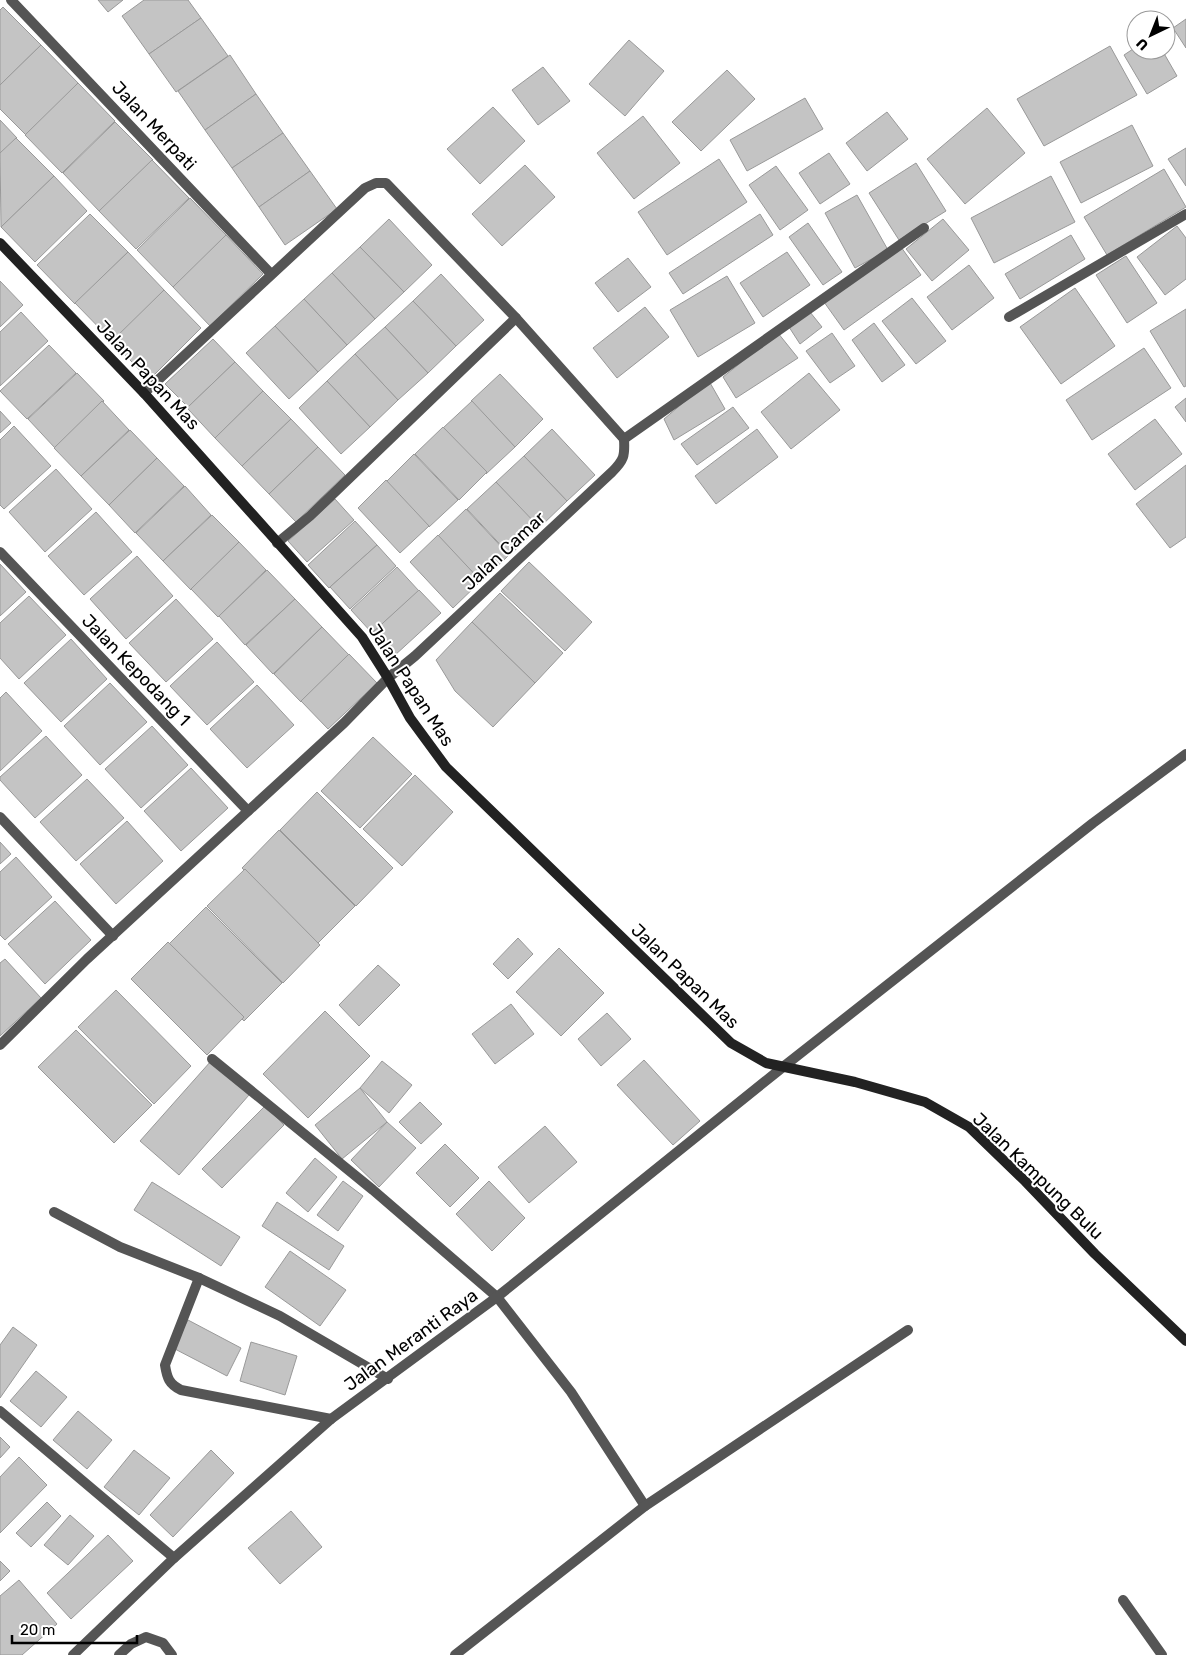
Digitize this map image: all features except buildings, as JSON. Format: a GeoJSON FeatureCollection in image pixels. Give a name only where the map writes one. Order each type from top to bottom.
{"type":"FeatureCollection","features":[{"type":"Feature","properties":{"kind":"street","name":"Jalan Merpati"},"geometry":{"type":"LineString","coordinates":[[11,0],[271,274]]}},
{"type":"Feature","properties":{"kind":"street"},"geometry":{"type":"LineString","coordinates":[[144,393],[365,188],[376,183],[386,183],[516,318],[624,439],[924,228]]}},
{"type":"Feature","properties":{"kind":"street"},"geometry":{"type":"LineString","coordinates":[[1009,317],[1185,217]]}},
{"type":"Feature","properties":{"kind":"street","name":"Jalan Papan Mas"},"geometry":{"type":"LineString","coordinates":[[0,243],[144,393],[362,637],[410,718],[446,767],[731,1043],[766,1064],[783,1067]]}},
{"type":"Feature","properties":{"kind":"street"},"geometry":{"type":"LineString","coordinates":[[278,543],[310,516],[516,318]]}},
{"type":"Feature","properties":{"kind":"street","name":"Jalan Camar"},"geometry":{"type":"LineString","coordinates":[[0,1045],[113,936],[344,723],[388,678],[415,656],[612,472],[621,463],[625,453],[624,439]]}},
{"type":"Feature","properties":{"kind":"street","name":"Jalan Kepodang 1"},"geometry":{"type":"LineString","coordinates":[[0,552],[248,811]]}},
{"type":"Feature","properties":{"kind":"street","name":"Jalan Meranti Raya"},"geometry":{"type":"LineString","coordinates":[[73,1655],[174,1558],[331,1419],[388,1379],[497,1297],[783,1067],[1085,829],[1186,754]]}},
{"type":"Feature","properties":{"kind":"street"},"geometry":{"type":"LineString","coordinates":[[0,817],[113,936]]}},
{"type":"Feature","properties":{"kind":"street"},"geometry":{"type":"LineString","coordinates":[[212,1059],[373,1190],[497,1297],[571,1392],[644,1506]]}},
{"type":"Feature","properties":{"kind":"street","name":"Jalan Kampung Bulu"},"geometry":{"type":"LineString","coordinates":[[783,1067],[855,1082],[925,1102],[969,1127],[1025,1180],[1095,1254],[1186,1341]]}},
{"type":"Feature","properties":{"kind":"street"},"geometry":{"type":"LineString","coordinates":[[54,1212],[120,1248],[199,1278],[280,1316],[388,1379]]}},
{"type":"Feature","properties":{"kind":"street"},"geometry":{"type":"LineString","coordinates":[[199,1278],[165,1365],[168,1380],[181,1390],[331,1419]]}},
{"type":"Feature","properties":{"kind":"street"},"geometry":{"type":"LineString","coordinates":[[455,1655],[644,1506],[908,1330]]}},
{"type":"Feature","properties":{"kind":"street"},"geometry":{"type":"LineString","coordinates":[[0,1411],[174,1558]]}},
{"type":"Feature","properties":{"kind":"street"},"geometry":{"type":"LineString","coordinates":[[1123,1600],[1162,1655]]}},
{"type":"Feature","properties":{"kind":"street"},"geometry":{"type":"LineString","coordinates":[[119,1655],[131,1644],[146,1637],[163,1643],[172,1655]]}}]}
